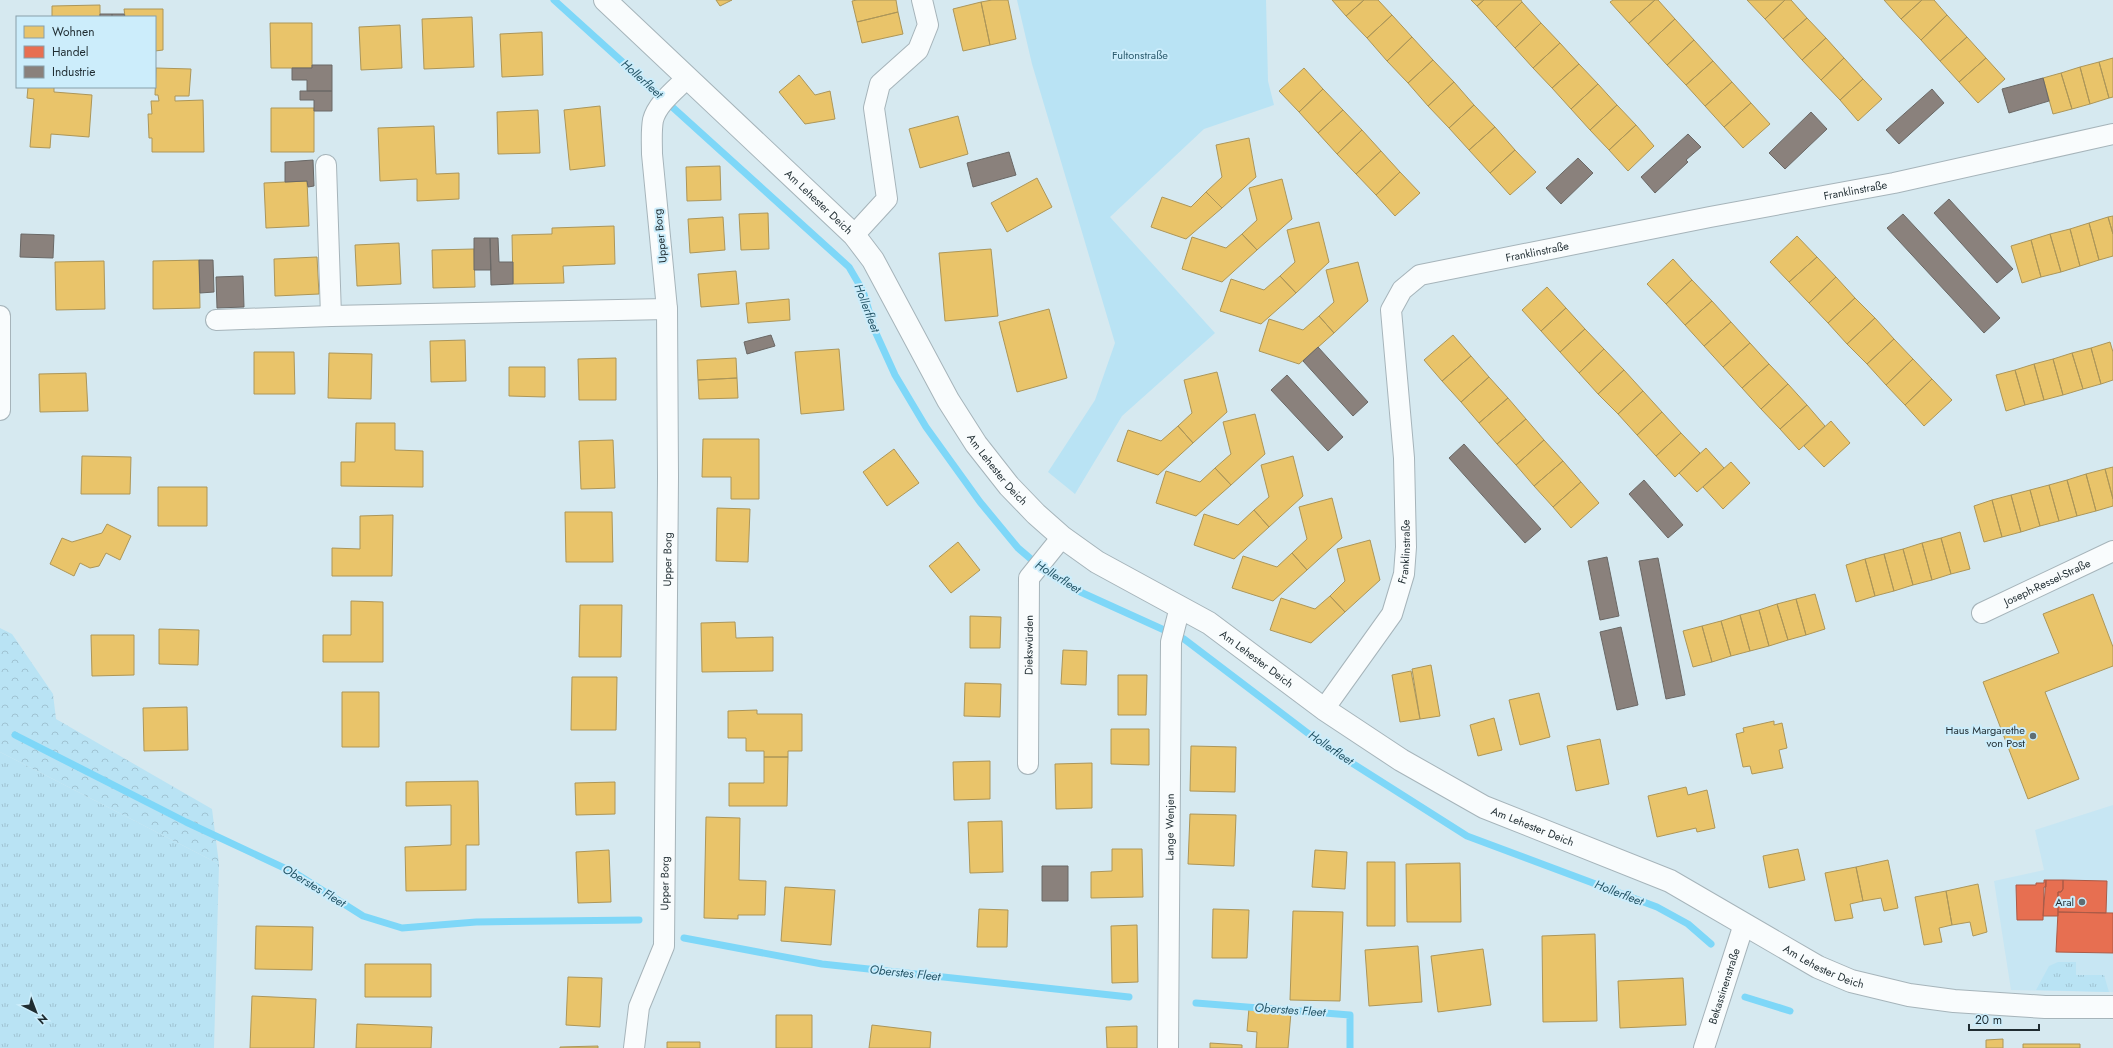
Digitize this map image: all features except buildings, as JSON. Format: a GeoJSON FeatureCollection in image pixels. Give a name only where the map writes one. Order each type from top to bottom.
{"type":"FeatureCollection","features":[{"type":"Feature","properties":{"kind":"street","name":"Am Lehester Deich"},"geometry":{"type":"LineString","coordinates":[[604,0],[686,79],[854,235],[873,260],[948,400],[976,444],[1009,486],[1062,537],[1175,625],[1209,623],[1324,708],[1401,760],[1484,807],[1670,881],[1832,973],[1851,981],[1909,995],[1954,1001],[2037,1006],[2113,1006]]}},
{"type":"Feature","properties":{"kind":"street"},"geometry":{"type":"LineString","coordinates":[[854,235],[887,199],[874,108],[880,84],[918,50],[928,25],[922,0]]}},
{"type":"Feature","properties":{"kind":"street","name":"Upper Borg"},"geometry":{"type":"LineString","coordinates":[[634,1048],[639,1007],[664,946],[668,477],[667,309],[652,154],[653,118],[665,101],[686,79]]}},
{"type":"Feature","properties":{"kind":"street","name":"Franklinstraße"},"geometry":{"type":"LineString","coordinates":[[1324,708],[1392,614],[1404,574],[1406,547],[1404,458],[1391,310],[1402,290],[1420,275],[1710,217],[1894,183],[2113,134]]}},
{"type":"Feature","properties":{"kind":"street"},"geometry":{"type":"LineString","coordinates":[[326,165],[331,316]]}},
{"type":"Feature","properties":{"kind":"street"},"geometry":{"type":"LineString","coordinates":[[216,320],[667,309]]}},
{"type":"Feature","properties":{"kind":"street"},"geometry":{"type":"LineString","coordinates":[[0,316],[0,410]]}},
{"type":"Feature","properties":{"kind":"street","name":"Diekswürden"},"geometry":{"type":"LineString","coordinates":[[1028,764],[1029,578],[1062,537]]}},
{"type":"Feature","properties":{"kind":"street","name":"Joseph-Ressel-Straße"},"geometry":{"type":"LineString","coordinates":[[1982,613],[2113,551]]}},
{"type":"Feature","properties":{"kind":"street","name":"Lange Wenjen"},"geometry":{"type":"LineString","coordinates":[[1168,1048],[1175,625]]}},
{"type":"Feature","properties":{"kind":"street","name":"Bekassinenstraße"},"geometry":{"type":"LineString","coordinates":[[1704,1048],[1744,924]]}},
{"type":"Feature","properties":{"kind":"shaded area"},"geometry":{"type":"Polygon","coordinates":[[[2113,805],[2113,992],[2011,990],[1994,881],[2044,870],[2035,830],[2113,805]]]}},
{"type":"Feature","properties":{"kind":"green space","name":"Fultonstraße"},"geometry":{"type":"Polygon","coordinates":[[[1017,0],[1266,0],[1268,81],[1274,105],[1204,129],[1110,217],[1215,333],[1122,416],[1075,494],[1048,472],[1095,400],[1115,343],[1032,64],[1017,0]]]}},
{"type":"Feature","properties":{"kind":"green space"},"geometry":{"type":"Polygon","coordinates":[[[0,628],[12,634],[53,694],[56,719],[212,809],[219,864],[0,752],[0,628]]]}},
{"type":"Feature","properties":{"kind":"green space"},"geometry":{"type":"Polygon","coordinates":[[[0,752],[219,864],[214,1048],[0,1048],[0,752]]]}},
{"type":"Feature","properties":{"kind":"green space"},"geometry":{"type":"Polygon","coordinates":[[[2058,962],[2076,962],[2076,975],[2104,975],[2109,992],[2036,990],[2049,966],[2058,962]]]}},
{"type":"Feature","properties":{"kind":"waterway","name":"Hollerfleet"},"geometry":{"type":"LineString","coordinates":[[554,0],[849,267],[863,291],[875,331],[895,375],[926,427],[980,502],[1018,548],[1045,571],[1076,590],[1184,639],[1322,744],[1467,836],[1657,907],[1688,924],[1711,944]]}},
{"type":"Feature","properties":{"kind":"waterway","name":"Oberstes Fleet"},"geometry":{"type":"LineString","coordinates":[[15,735],[186,822],[295,873],[363,916],[402,928],[476,922],[639,920]]}},
{"type":"Feature","properties":{"kind":"waterway","name":"Oberstes Fleet"},"geometry":{"type":"LineString","coordinates":[[684,938],[822,964],[1129,997]]}},
{"type":"Feature","properties":{"kind":"waterway","name":"Hollerfleet"},"geometry":{"type":"LineString","coordinates":[[1745,997],[1790,1011]]}},
{"type":"Feature","properties":{"kind":"waterway","name":"Oberstes Fleet"},"geometry":{"type":"LineString","coordinates":[[1196,1003],[1350,1015],[1350,1048]]}},
{"type":"Feature","properties":{"kind":"place","name":"Haus Margarethe von Post"},"geometry":{"type":"Point","coordinates":[2033,736]}},
{"type":"Feature","properties":{"kind":"place","name":"Aral"},"geometry":{"type":"Point","coordinates":[2082,902]}}]}
